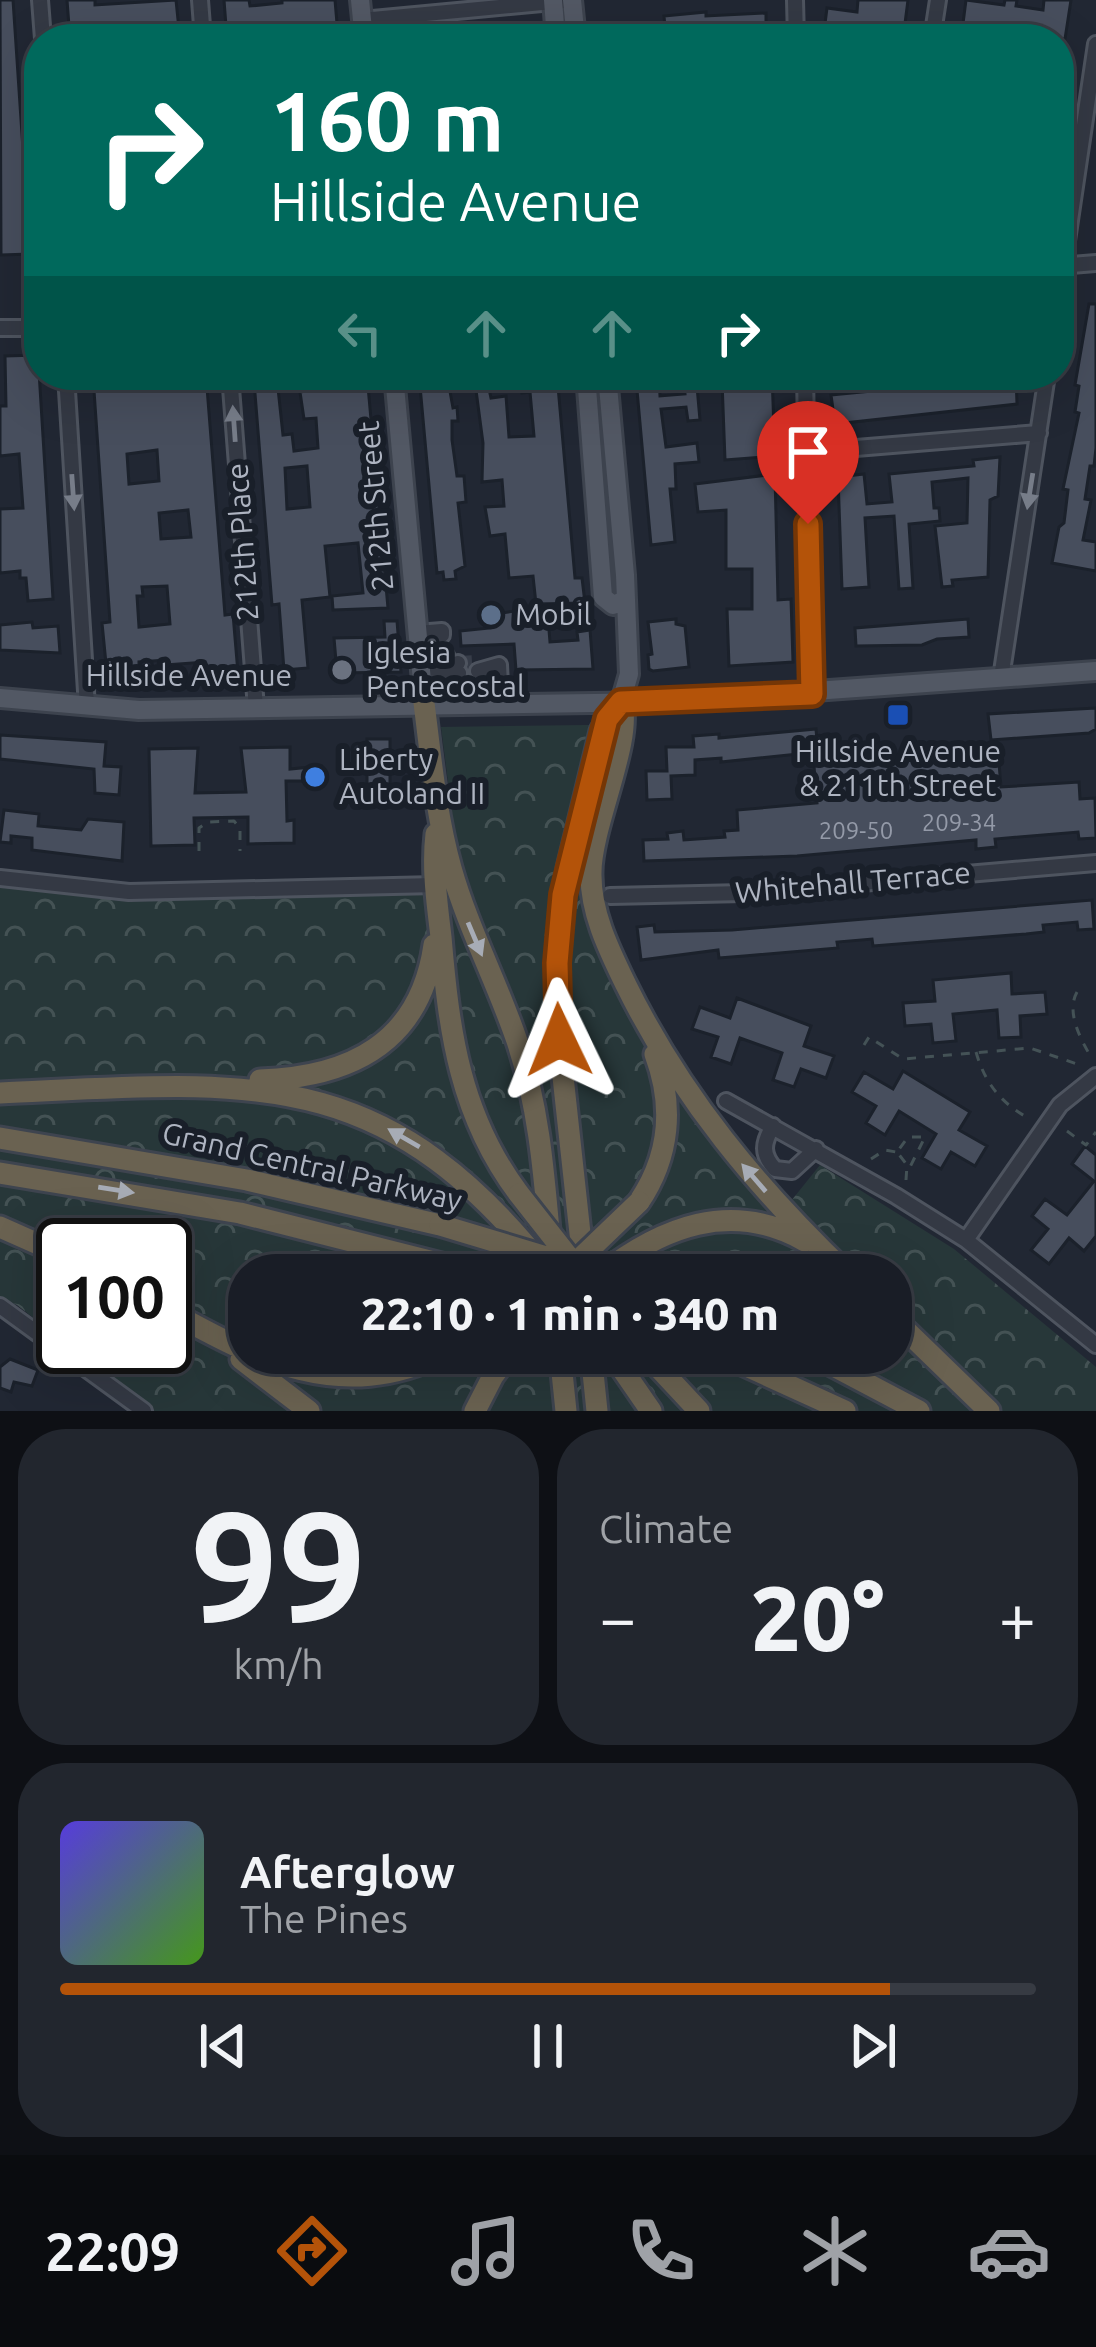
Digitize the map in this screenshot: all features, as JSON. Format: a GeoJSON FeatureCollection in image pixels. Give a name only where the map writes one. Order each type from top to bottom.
{"type":"FeatureCollection","features":[{"type":"Feature","properties":{"kind":"highway"},"geometry":{"type":"LineString","coordinates":[[584,1254],[639,1202],[660,1163],[667,1130],[667,1099],[656,1058],[596,914],[591,871],[594,838],[623,728],[621,702]]}},
{"type":"Feature","properties":{"kind":"highway"},"geometry":{"type":"LineString","coordinates":[[581,1254],[559,1040],[558,941],[568,868],[599,739],[621,702]]}},
{"type":"Feature","properties":{"kind":"highway"},"geometry":{"type":"LineString","coordinates":[[435,703],[436,885],[450,1031],[461,1084],[485,1142],[566,1254]]}},
{"type":"Feature","properties":{"kind":"highway"},"geometry":{"type":"LineString","coordinates":[[439,812],[460,901],[510,1022],[532,1095],[553,1254]]}},
{"type":"Feature","properties":{"kind":"highway"},"geometry":{"type":"LineString","coordinates":[[0,1093],[312,1077],[353,1064],[405,1020],[424,986],[435,940],[436,885]]}},
{"type":"Feature","properties":{"kind":"highway"},"geometry":{"type":"LineString","coordinates":[[618,968],[660,1046],[714,1130],[763,1190],[827,1254]]}},
{"type":"Feature","properties":{"kind":"highway"},"geometry":{"type":"LineString","coordinates":[[171,1085],[267,1091],[362,1115],[410,1140],[449,1168],[536,1254]]}},
{"type":"Feature","properties":{"kind":"highway","name":"Grand Central Parkway"},"geometry":{"type":"LineString","coordinates":[[0,1138],[247,1180],[440,1226],[533,1254]]}},
{"type":"Feature","properties":{"kind":"highway","name":"Grand Central Parkway"},"geometry":{"type":"LineString","coordinates":[[0,1173],[240,1213],[406,1254]]}},
{"type":"Feature","properties":{"kind":"highway"},"geometry":{"type":"LineString","coordinates":[[630,1254],[694,1222],[737,1220],[795,1235],[821,1254]]}},
{"type":"Feature","properties":{"kind":"highway"},"geometry":{"type":"LineString","coordinates":[[0,1227],[36,1243]]}},
{"type":"Feature","properties":{"kind":"highway"},"geometry":{"type":"LineString","coordinates":[[192,1323],[228,1342]]}},
{"type":"Feature","properties":{"kind":"highway"},"geometry":{"type":"LineString","coordinates":[[192,1327],[309,1411]]}},
{"type":"Feature","properties":{"kind":"highway"},"geometry":{"type":"LineString","coordinates":[[912,1336],[989,1411]]}},
{"type":"Feature","properties":{"kind":"highway"},"geometry":{"type":"LineString","coordinates":[[475,1411],[497,1374]]}},
{"type":"Feature","properties":{"kind":"highway"},"geometry":{"type":"LineString","coordinates":[[562,1374],[566,1411]]}},
{"type":"Feature","properties":{"kind":"highway"},"geometry":{"type":"LineString","coordinates":[[593,1374],[597,1411]]}},
{"type":"Feature","properties":{"kind":"highway"},"geometry":{"type":"LineString","coordinates":[[626,1374],[651,1411]]}},
{"type":"Feature","properties":{"kind":"highway"},"geometry":{"type":"LineString","coordinates":[[665,1374],[699,1411]]}},
{"type":"Feature","properties":{"kind":"highway"},"geometry":{"type":"LineString","coordinates":[[764,1374],[845,1411]]}},
{"type":"Feature","properties":{"kind":"highway"},"geometry":{"type":"LineString","coordinates":[[849,1374],[919,1411]]}},
{"type":"Feature","properties":{"kind":"main road","name":"212th Street"},"geometry":{"type":"LineString","coordinates":[[395,390],[421,669],[435,703]]}},
{"type":"Feature","properties":{"kind":"main road"},"geometry":{"type":"LineString","coordinates":[[587,390],[603,597],[613,605],[625,600]]}},
{"type":"Feature","properties":{"kind":"main road"},"geometry":{"type":"LineString","coordinates":[[608,390],[629,674],[621,702]]}},
{"type":"Feature","properties":{"kind":"main road"},"geometry":{"type":"LineString","coordinates":[[589,416],[610,411]]}},
{"type":"Feature","properties":{"kind":"main road"},"geometry":{"type":"LineString","coordinates":[[596,500],[617,495]]}},
{"type":"Feature","properties":{"kind":"main road","name":"Hillside Avenue"},"geometry":{"type":"LineString","coordinates":[[0,698],[87,707],[621,702],[812,694],[1096,671]]}},
{"type":"Feature","properties":{"kind":"street"},"geometry":{"type":"LineString","coordinates":[[362,20],[565,0]]}},
{"type":"Feature","properties":{"kind":"street"},"geometry":{"type":"LineString","coordinates":[[1074,184],[1096,44]]}},
{"type":"Feature","properties":{"kind":"street"},"geometry":{"type":"LineString","coordinates":[[67,390],[87,707]]}},
{"type":"Feature","properties":{"kind":"street","name":"212th Place"},"geometry":{"type":"LineString","coordinates":[[231,390],[256,708]]}},
{"type":"Feature","properties":{"kind":"street"},"geometry":{"type":"LineString","coordinates":[[805,390],[812,694]]}},
{"type":"Feature","properties":{"kind":"street"},"geometry":{"type":"LineString","coordinates":[[1001,678],[1045,390]]}},
{"type":"Feature","properties":{"kind":"street"},"geometry":{"type":"LineString","coordinates":[[807,452],[1039,433]]}},
{"type":"Feature","properties":{"kind":"street"},"geometry":{"type":"LineString","coordinates":[[417,633],[442,631],[446,656],[435,703]]}},
{"type":"Feature","properties":{"kind":"street"},"geometry":{"type":"LineString","coordinates":[[421,669],[446,656]]}},
{"type":"Feature","properties":{"kind":"street"},"geometry":{"type":"LineString","coordinates":[[481,666],[499,665],[501,704]]}},
{"type":"Feature","properties":{"kind":"street","name":"Whitehall Terrace"},"geometry":{"type":"LineString","coordinates":[[610,896],[744,893],[1096,863]]}},
{"type":"Feature","properties":{"kind":"street"},"geometry":{"type":"LineString","coordinates":[[0,878],[129,892],[436,885]]}},
{"type":"Feature","properties":{"kind":"street"},"geometry":{"type":"LineString","coordinates":[[966,1240],[1060,1105],[1096,1076]]}},
{"type":"Feature","properties":{"kind":"street"},"geometry":{"type":"LineString","coordinates":[[726,1101],[966,1240],[1096,1345]]}},
{"type":"Feature","properties":{"kind":"street"},"geometry":{"type":"LineString","coordinates":[[773,1126],[764,1148],[765,1159],[775,1169],[792,1171],[816,1149]]}},
{"type":"Feature","properties":{"kind":"street"},"geometry":{"type":"LineString","coordinates":[[0,1306],[144,1411]]}},
{"type":"Feature","properties":{"kind":"path"},"geometry":{"type":"LineString","coordinates":[[199,851],[199,828],[208,822],[234,821],[240,828],[240,851]]}},
{"type":"Feature","properties":{"kind":"path"},"geometry":{"type":"LineString","coordinates":[[1077,992],[1072,1002],[1075,1024],[1091,1057]]}},
{"type":"Feature","properties":{"kind":"path"},"geometry":{"type":"LineString","coordinates":[[864,1045],[869,1037],[903,1059],[1030,1048],[1077,1064]]}},
{"type":"Feature","properties":{"kind":"path"},"geometry":{"type":"LineString","coordinates":[[976,1052],[982,1073],[1000,1098],[1028,1118]]}},
{"type":"Feature","properties":{"kind":"path"},"geometry":{"type":"LineString","coordinates":[[1067,1131],[1086,1144],[1096,1132]]}},
{"type":"Feature","properties":{"kind":"path"},"geometry":{"type":"LineString","coordinates":[[897,1152],[908,1137],[925,1137],[906,1180]]}},
{"type":"Feature","properties":{"kind":"path"},"geometry":{"type":"LineString","coordinates":[[871,1159],[884,1150],[897,1152]]}},
{"type":"Feature","properties":{"kind":"path"},"geometry":{"type":"LineString","coordinates":[[897,1152],[908,1171]]}},
{"type":"Feature","properties":{"kind":"green space"},"geometry":{"type":"Polygon","coordinates":[[[589,725],[583,903],[687,1111],[791,1201],[820,1165],[954,1249],[1096,1367],[1096,1411],[154,1411],[106,1374],[192,1374],[192,1218],[36,1218],[36,1320],[0,1298],[0,887],[461,882],[441,727],[589,725]]]}},
{"type":"Feature","properties":{"kind":"building"},"geometry":{"type":"Polygon","coordinates":[[[0,0],[13,0],[24,164],[24,254],[1,255],[0,0]]]}},
{"type":"Feature","properties":{"kind":"building"},"geometry":{"type":"Polygon","coordinates":[[[67,0],[95,0],[95,5],[176,0],[178,24],[69,24],[67,0]]]}},
{"type":"Feature","properties":{"kind":"building"},"geometry":{"type":"Polygon","coordinates":[[[224,0],[249,0],[250,6],[282,0],[335,0],[337,24],[226,24],[224,0]]]}},
{"type":"Feature","properties":{"kind":"building"},"geometry":{"type":"Polygon","coordinates":[[[858,0],[908,0],[905,24],[825,24],[827,8],[857,12],[858,0]]]}},
{"type":"Feature","properties":{"kind":"building"},"geometry":{"type":"Polygon","coordinates":[[[966,0],[1004,5],[1005,0],[1017,0],[1016,6],[1043,10],[1044,0],[1071,0],[1067,24],[963,24],[966,0]]]}},
{"type":"Feature","properties":{"kind":"building"},"geometry":{"type":"Polygon","coordinates":[[[766,13],[766,24],[665,24],[664,16],[766,13]]]}},
{"type":"Feature","properties":{"kind":"building"},"geometry":{"type":"Polygon","coordinates":[[[1089,304],[1096,304],[1096,448],[1085,499],[1091,500],[1083,540],[1096,542],[1096,571],[1052,563],[1059,527],[1064,523],[1068,490],[1063,489],[1079,413],[1075,412],[1079,386],[1075,385],[1089,304]]]}},
{"type":"Feature","properties":{"kind":"building"},"geometry":{"type":"Polygon","coordinates":[[[24,355],[24,390],[40,390],[53,599],[28,601],[26,578],[20,578],[20,571],[0,573],[0,509],[23,508],[19,454],[0,456],[5,356],[24,355]]]}},
{"type":"Feature","properties":{"kind":"building"},"geometry":{"type":"Polygon","coordinates":[[[94,390],[207,390],[225,615],[233,614],[238,673],[206,676],[205,662],[165,665],[165,660],[139,662],[139,671],[107,674],[102,623],[110,622],[94,390]],[[157,450],[127,454],[129,484],[159,481],[157,450]],[[188,510],[159,513],[161,539],[191,537],[188,510]],[[167,586],[142,587],[143,596],[137,596],[139,627],[170,624],[167,586]]]}},
{"type":"Feature","properties":{"kind":"building"},"geometry":{"type":"Polygon","coordinates":[[[255,390],[278,390],[283,435],[292,434],[294,451],[318,448],[316,418],[304,419],[300,392],[368,390],[388,608],[333,610],[332,596],[363,593],[358,543],[325,546],[330,597],[302,600],[308,668],[284,670],[279,604],[272,605],[255,390]],[[307,466],[285,468],[287,509],[310,507],[307,466]]]}},
{"type":"Feature","properties":{"kind":"building"},"geometry":{"type":"Polygon","coordinates":[[[420,390],[450,390],[453,408],[457,407],[452,440],[457,476],[464,476],[466,502],[458,503],[465,566],[455,571],[456,579],[444,580],[443,572],[437,573],[420,390]]]}},
{"type":"Feature","properties":{"kind":"building"},"geometry":{"type":"Polygon","coordinates":[[[476,390],[489,390],[491,398],[506,396],[509,437],[534,436],[530,392],[522,390],[558,390],[575,578],[582,578],[585,603],[536,604],[533,576],[509,578],[505,534],[490,536],[485,507],[504,506],[502,480],[482,482],[476,390]]]}},
{"type":"Feature","properties":{"kind":"building"},"geometry":{"type":"Polygon","coordinates":[[[637,390],[660,390],[660,396],[685,394],[685,390],[697,390],[700,420],[688,421],[686,407],[661,409],[666,447],[697,443],[699,462],[675,464],[676,489],[670,489],[675,542],[651,545],[637,390]]]}},
{"type":"Feature","properties":{"kind":"building"},"geometry":{"type":"Polygon","coordinates":[[[722,390],[773,390],[775,456],[725,460],[722,390]]]}},
{"type":"Feature","properties":{"kind":"building"},"geometry":{"type":"Polygon","coordinates":[[[882,390],[1016,390],[1017,404],[835,424],[831,395],[882,390]]]}},
{"type":"Feature","properties":{"kind":"building"},"geometry":{"type":"Polygon","coordinates":[[[1000,457],[998,496],[990,500],[988,577],[952,580],[953,586],[942,587],[935,526],[967,523],[968,478],[932,482],[940,521],[909,524],[913,588],[899,589],[894,516],[865,518],[869,587],[842,589],[838,477],[864,474],[867,504],[892,502],[889,474],[974,466],[973,460],[1000,457]]]}},
{"type":"Feature","properties":{"kind":"building"},"geometry":{"type":"Polygon","coordinates":[[[775,474],[778,600],[791,599],[793,662],[729,666],[727,609],[752,609],[752,569],[726,569],[726,510],[698,512],[695,484],[775,474]]]}},
{"type":"Feature","properties":{"kind":"building"},"geometry":{"type":"Polygon","coordinates":[[[547,606],[550,642],[578,640],[577,632],[590,630],[593,669],[516,670],[514,644],[461,646],[460,631],[490,628],[489,615],[547,606]]]}},
{"type":"Feature","properties":{"kind":"building"},"geometry":{"type":"Polygon","coordinates":[[[676,619],[676,624],[685,626],[689,667],[653,671],[649,669],[648,622],[676,619]]]}},
{"type":"Feature","properties":{"kind":"building"},"geometry":{"type":"Polygon","coordinates":[[[968,619],[969,637],[922,645],[856,646],[855,628],[968,619]]]}},
{"type":"Feature","properties":{"kind":"building"},"geometry":{"type":"Polygon","coordinates":[[[384,621],[397,621],[401,672],[337,673],[334,638],[385,637],[384,621]]]}},
{"type":"Feature","properties":{"kind":"building"},"geometry":{"type":"Polygon","coordinates":[[[32,622],[33,628],[58,626],[60,653],[0,650],[0,625],[32,622]]]}},
{"type":"Feature","properties":{"kind":"building"},"geometry":{"type":"Polygon","coordinates":[[[1096,708],[1096,729],[1089,733],[991,740],[988,714],[1096,708]]]}},
{"type":"Feature","properties":{"kind":"building"},"geometry":{"type":"Polygon","coordinates":[[[816,729],[818,752],[721,762],[721,758],[695,760],[695,775],[671,776],[672,799],[647,800],[646,771],[667,771],[666,747],[694,747],[693,736],[816,729]]]}},
{"type":"Feature","properties":{"kind":"building"},"geometry":{"type":"Polygon","coordinates":[[[0,735],[106,742],[104,766],[121,767],[119,795],[95,793],[94,769],[0,759],[0,735]]]}},
{"type":"Feature","properties":{"kind":"building"},"geometry":{"type":"Polygon","coordinates":[[[367,739],[390,739],[390,788],[367,788],[367,739]]]}},
{"type":"Feature","properties":{"kind":"building"},"geometry":{"type":"Polygon","coordinates":[[[290,747],[290,769],[321,766],[323,786],[286,781],[287,821],[294,820],[294,843],[248,844],[248,817],[194,818],[195,845],[151,846],[149,749],[198,748],[195,793],[246,792],[241,748],[290,747]]]}},
{"type":"Feature","properties":{"kind":"building"},"geometry":{"type":"Polygon","coordinates":[[[941,750],[942,756],[998,751],[1001,787],[1079,782],[1080,799],[1095,798],[1096,838],[1079,839],[1078,832],[995,839],[996,847],[976,849],[976,840],[797,856],[644,861],[643,840],[668,839],[667,833],[683,831],[684,840],[725,837],[724,831],[738,830],[737,810],[817,803],[814,766],[941,750]]]}},
{"type":"Feature","properties":{"kind":"building"},"geometry":{"type":"Polygon","coordinates":[[[4,810],[39,814],[38,826],[81,830],[88,819],[124,822],[122,861],[32,850],[32,838],[11,836],[11,843],[0,842],[4,810]]]}},
{"type":"Feature","properties":{"kind":"building"},"geometry":{"type":"Polygon","coordinates":[[[1092,900],[1094,929],[1078,930],[1077,922],[1043,925],[1044,932],[1026,934],[873,946],[872,939],[837,942],[838,948],[719,958],[718,950],[641,960],[637,927],[654,925],[655,932],[732,930],[1092,900]]]}},
{"type":"Feature","properties":{"kind":"building"},"geometry":{"type":"Polygon","coordinates":[[[1011,973],[1012,994],[1045,992],[1047,1014],[1020,1016],[1021,1037],[999,1038],[997,1010],[953,1014],[956,1041],[933,1043],[931,1024],[905,1026],[903,1003],[935,1001],[933,980],[1011,973]]]}},
{"type":"Feature","properties":{"kind":"building"},"geometry":{"type":"Polygon","coordinates":[[[737,998],[811,1026],[804,1046],[834,1056],[826,1078],[801,1069],[794,1087],[773,1080],[782,1053],[740,1038],[731,1064],[711,1057],[718,1037],[692,1029],[700,1007],[730,1018],[737,998]]]}},
{"type":"Feature","properties":{"kind":"building"},"geometry":{"type":"Polygon","coordinates":[[[903,1071],[970,1112],[959,1130],[987,1146],[975,1166],[951,1152],[941,1169],[922,1158],[936,1134],[899,1111],[885,1135],[866,1123],[876,1106],[852,1092],[864,1072],[893,1089],[903,1071]]]}},
{"type":"Feature","properties":{"kind":"building"},"geometry":{"type":"Polygon","coordinates":[[[1085,1146],[1096,1155],[1096,1236],[1084,1251],[1069,1238],[1049,1264],[1031,1250],[1048,1229],[1032,1216],[1045,1199],[1067,1215],[1094,1181],[1072,1164],[1085,1146]]]}},
{"type":"Feature","properties":{"kind":"building"},"geometry":{"type":"Polygon","coordinates":[[[10,1359],[36,1369],[32,1386],[14,1382],[11,1392],[0,1388],[0,1367],[10,1359]]]}},
{"type":"Feature","properties":{"kind":"tunnel"},"geometry":{"type":"LineString","coordinates":[[458,663],[477,662]]}},
{"type":"Feature","properties":{"kind":"place","name":"Mobil"},"geometry":{"type":"Point","coordinates":[491,615]}},
{"type":"Feature","properties":{"kind":"place","name":"Iglesia Pentecostal"},"geometry":{"type":"Point","coordinates":[342,670]}},
{"type":"Feature","properties":{"kind":"place","name":"Hillside Avenue & 211th Street"},"geometry":{"type":"Point","coordinates":[898,715]}},
{"type":"Feature","properties":{"kind":"place","name":"Liberty Autoland II"},"geometry":{"type":"Point","coordinates":[315,777]}},
{"type":"Feature","properties":{"kind":"route"},"geometry":{"type":"LineString","coordinates":[[559,1040],[556,988],[563,895],[607,719],[621,702],[812,694],[808,524]]}}]}
